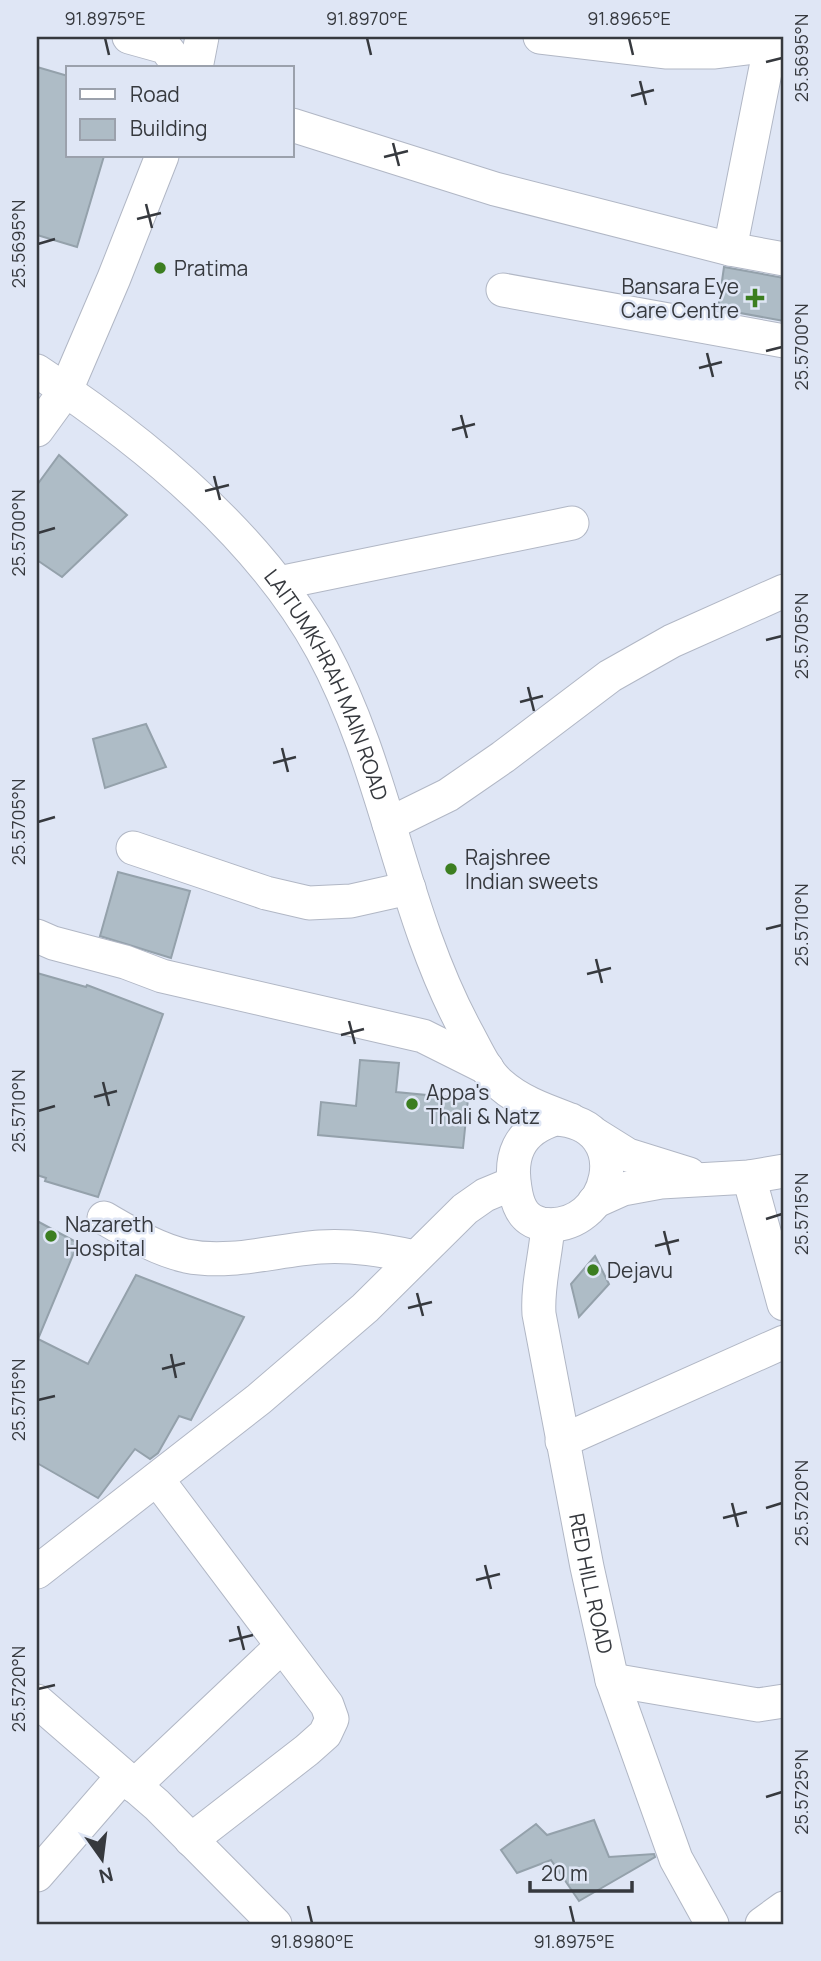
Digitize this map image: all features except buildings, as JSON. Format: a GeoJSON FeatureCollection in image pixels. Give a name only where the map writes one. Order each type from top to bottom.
{"type":"FeatureCollection","features":[{"type":"Feature","properties":{"kind":"street"},"geometry":{"type":"LineString","coordinates":[[129,37],[165,47],[179,66]]}},
{"type":"Feature","properties":{"kind":"street"},"geometry":{"type":"LineString","coordinates":[[196,66],[202,37]]}},
{"type":"Feature","properties":{"kind":"street"},"geometry":{"type":"LineString","coordinates":[[540,37],[667,52],[715,52],[771,41],[730,248]]}},
{"type":"Feature","properties":{"kind":"street"},"geometry":{"type":"LineString","coordinates":[[294,126],[495,189],[784,259]]}},
{"type":"Feature","properties":{"kind":"street"},"geometry":{"type":"LineString","coordinates":[[37,430],[66,390],[161,158]]}},
{"type":"Feature","properties":{"kind":"street"},"geometry":{"type":"LineString","coordinates":[[503,290],[784,341]]}},
{"type":"Feature","properties":{"kind":"street","name":"LAITUMKHRAH MAIN ROAD"},"geometry":{"type":"LineString","coordinates":[[37,371],[154,457],[230,528],[279,583],[322,650],[350,710],[445,993],[493,1076],[509,1116],[514,1169]]}},
{"type":"Feature","properties":{"kind":"street"},"geometry":{"type":"LineString","coordinates":[[279,583],[572,523]]}},
{"type":"Feature","properties":{"kind":"street"},"geometry":{"type":"LineString","coordinates":[[388,824],[448,795],[610,676],[672,641],[784,591]]}},
{"type":"Feature","properties":{"kind":"street"},"geometry":{"type":"LineString","coordinates":[[133,848],[266,893],[309,903],[351,901],[409,888]]}},
{"type":"Feature","properties":{"kind":"street"},"geometry":{"type":"LineString","coordinates":[[37,936],[162,976],[424,1035],[493,1076],[528,1102],[584,1127],[628,1155],[705,1179]]}},
{"type":"Feature","properties":{"kind":"street"},"geometry":{"type":"LineString","coordinates":[[556,1119],[584,1127],[604,1147],[607,1161],[603,1190],[589,1209],[567,1224],[535,1223],[525,1217],[519,1207],[514,1169],[520,1142],[542,1123],[556,1119]]}},
{"type":"Feature","properties":{"kind":"street"},"geometry":{"type":"LineString","coordinates":[[37,1572],[291,1371],[365,1308],[464,1209],[485,1195],[514,1169]]}},
{"type":"Feature","properties":{"kind":"street"},"geometry":{"type":"LineString","coordinates":[[594,1202],[623,1189],[661,1182],[749,1177],[784,1171]]}},
{"type":"Feature","properties":{"kind":"street"},"geometry":{"type":"LineString","coordinates":[[749,1177],[784,1304]]}},
{"type":"Feature","properties":{"kind":"street"},"geometry":{"type":"LineString","coordinates":[[104,1218],[143,1241],[187,1256],[215,1259],[318,1247],[350,1247],[375,1248],[415,1257]]}},
{"type":"Feature","properties":{"kind":"street","name":"RED HILL ROAD"},"geometry":{"type":"LineString","coordinates":[[548,1225],[538,1291],[539,1314],[587,1567],[612,1680],[676,1859],[712,1924]]}},
{"type":"Feature","properties":{"kind":"street"},"geometry":{"type":"LineString","coordinates":[[562,1441],[784,1342]]}},
{"type":"Feature","properties":{"kind":"street"},"geometry":{"type":"LineString","coordinates":[[156,1479],[327,1705],[332,1718],[325,1734],[307,1750],[191,1840]]}},
{"type":"Feature","properties":{"kind":"street"},"geometry":{"type":"LineString","coordinates":[[37,1875],[128,1782],[282,1646]]}},
{"type":"Feature","properties":{"kind":"street"},"geometry":{"type":"LineString","coordinates":[[612,1680],[758,1705],[784,1701]]}},
{"type":"Feature","properties":{"kind":"street"},"geometry":{"type":"LineString","coordinates":[[37,1701],[157,1805],[275,1924]]}},
{"type":"Feature","properties":{"kind":"street"},"geometry":{"type":"LineString","coordinates":[[762,1924],[784,1908]]}},
{"type":"Feature","properties":{"kind":"place","name":"Pratima"},"geometry":{"type":"Point","coordinates":[160,268]}},
{"type":"Feature","properties":{"kind":"place","name":"Bansara Eye Care Centre"},"geometry":{"type":"Point","coordinates":[755,298]}},
{"type":"Feature","properties":{"kind":"place","name":"Rajshree Indian sweets"},"geometry":{"type":"Point","coordinates":[451,869]}},
{"type":"Feature","properties":{"kind":"place","name":"Appa's Thali & Natz"},"geometry":{"type":"Point","coordinates":[412,1104]}},
{"type":"Feature","properties":{"kind":"place","name":"Nazareth Hospital"},"geometry":{"type":"Point","coordinates":[51,1236]}},
{"type":"Feature","properties":{"kind":"place","name":"Dejavu"},"geometry":{"type":"Point","coordinates":[593,1270]}}]}
